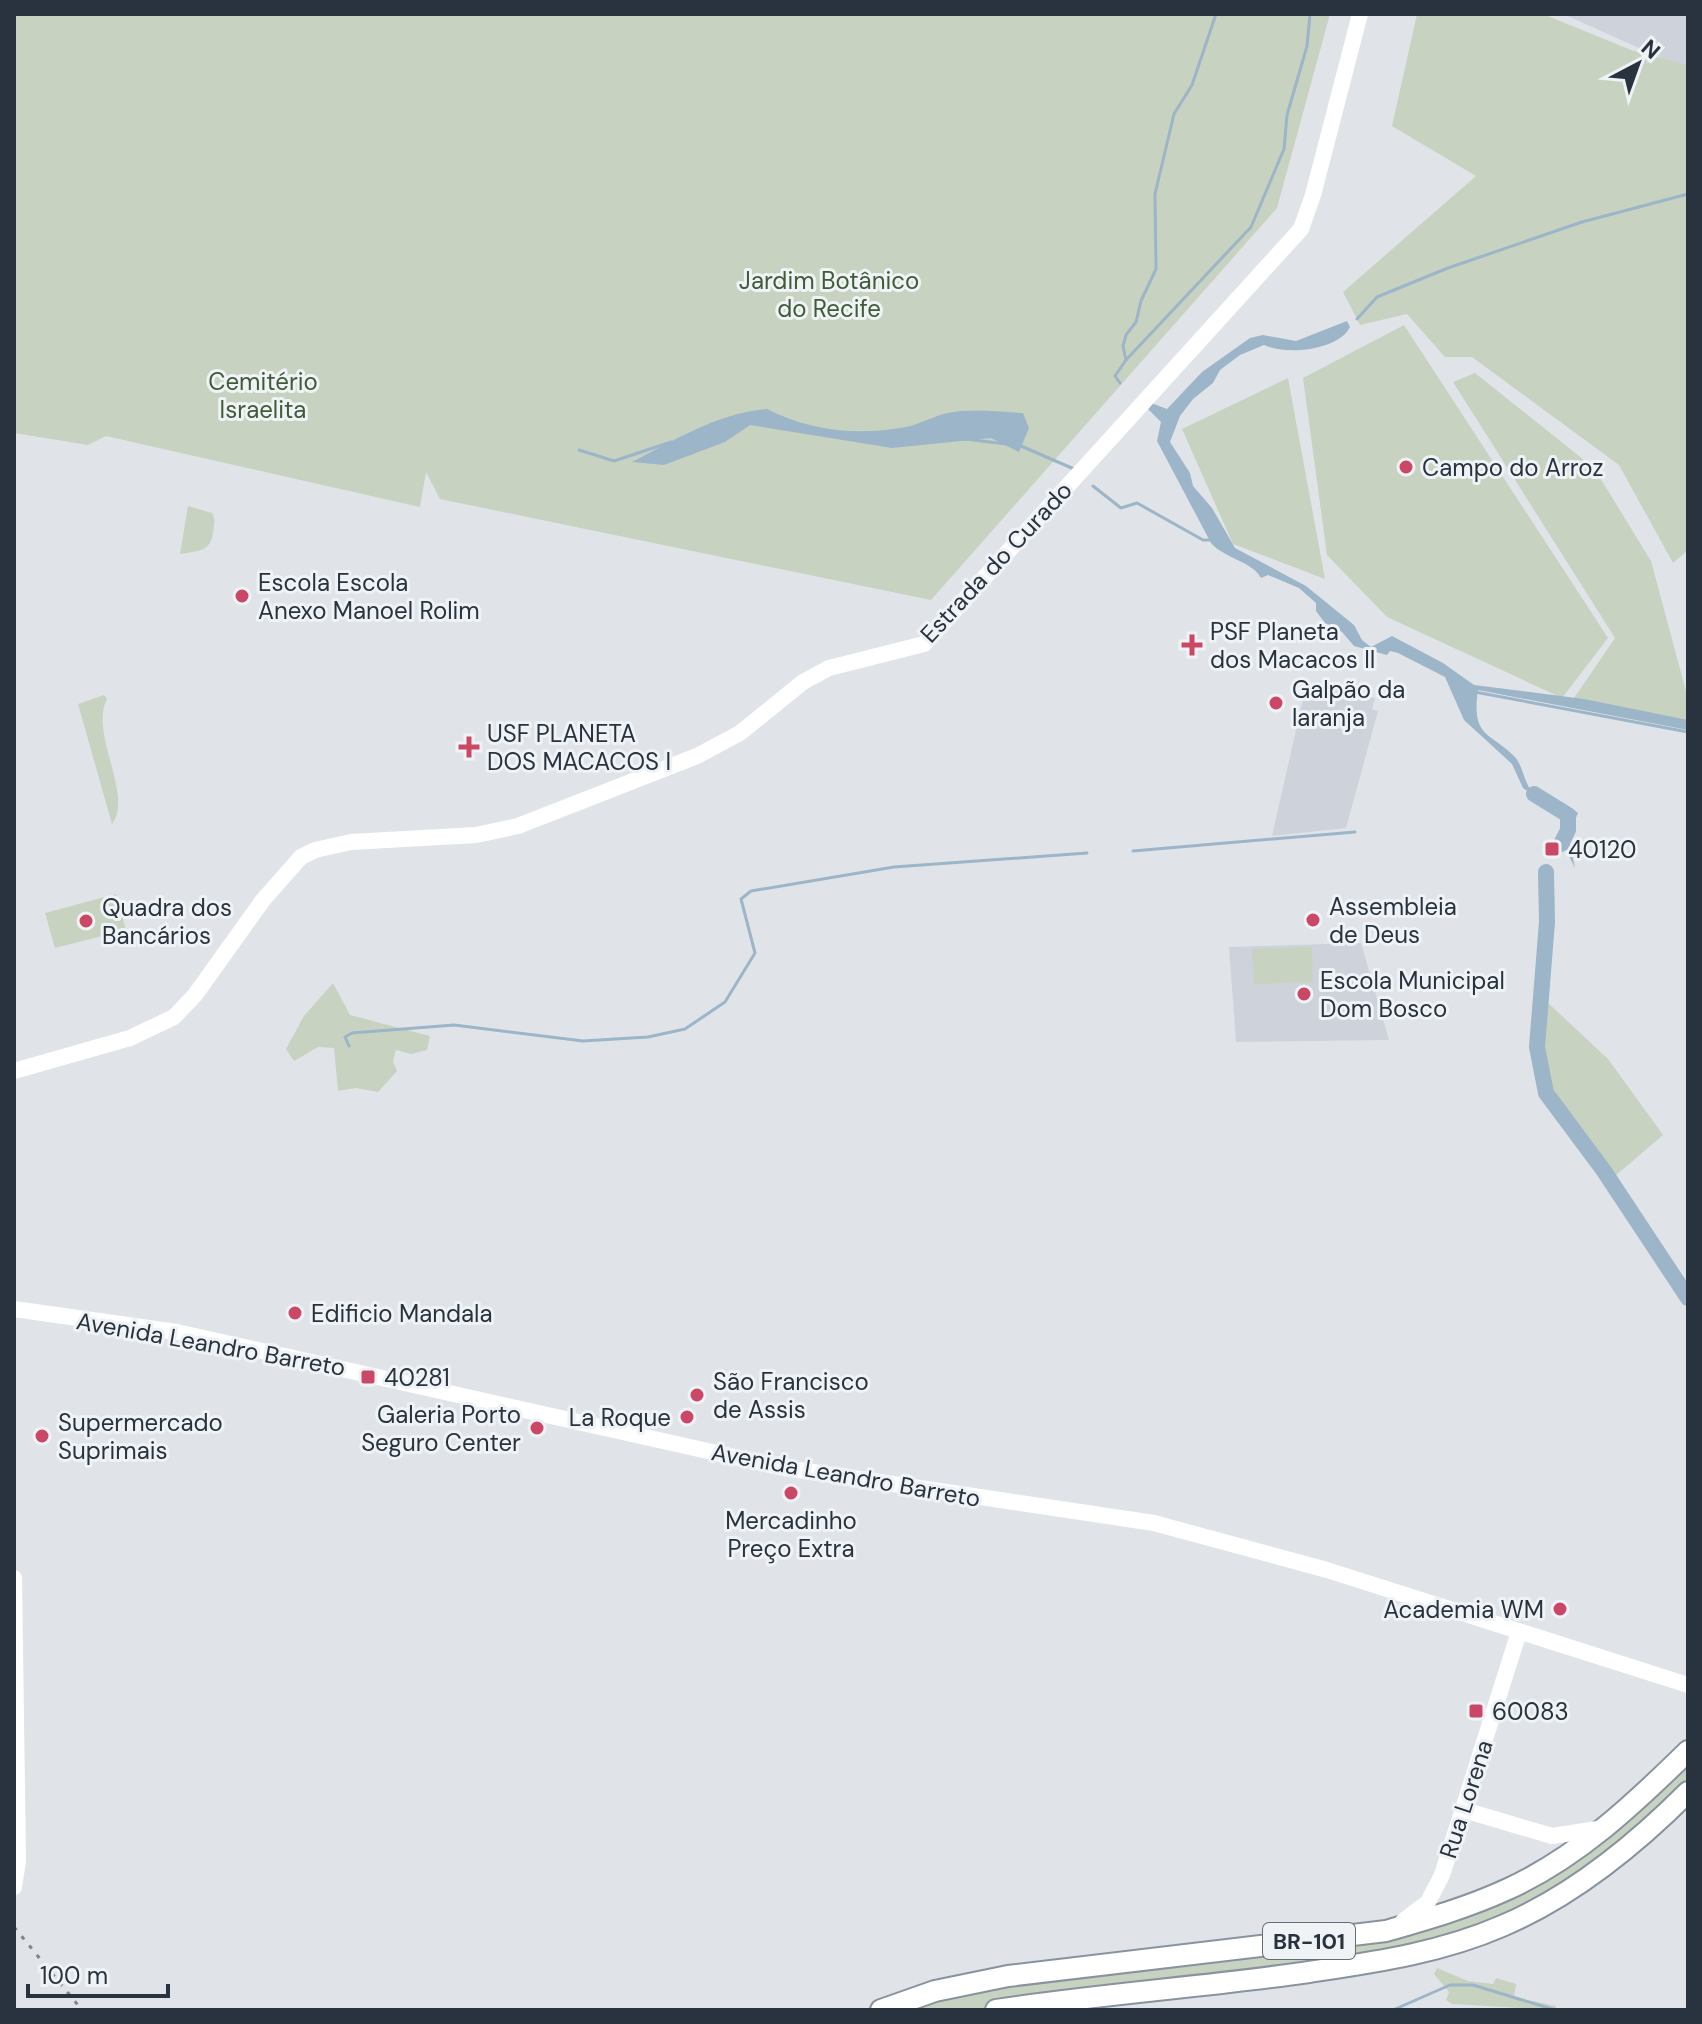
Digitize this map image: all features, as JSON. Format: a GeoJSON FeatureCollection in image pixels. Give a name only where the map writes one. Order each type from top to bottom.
{"type":"FeatureCollection","features":[{"type":"Feature","properties":{"kind":"highway","name":"BR-101"},"geometry":{"type":"LineString","coordinates":[[881,2010],[935,1991],[1008,1976],[1371,1933],[1448,1913],[1510,1889],[1560,1860],[1611,1823],[1688,1751]]}},
{"type":"Feature","properties":{"kind":"highway","name":"BR-101"},"geometry":{"type":"LineString","coordinates":[[996,2010],[1363,1964],[1452,1944],[1502,1926],[1563,1893],[1637,1839],[1688,1792]]}},
{"type":"Feature","properties":{"kind":"main road","name":"Estrada do Curado"},"geometry":{"type":"LineString","coordinates":[[14,1071],[130,1038],[174,1017],[195,995],[263,900],[301,857],[315,850],[351,842],[476,835],[518,826],[697,756],[740,733],[803,682],[829,668],[924,644],[1301,229],[1313,195],[1360,14]]}},
{"type":"Feature","properties":{"kind":"main road","name":"Avenida Leandro Barreto"},"geometry":{"type":"LineString","coordinates":[[14,1309],[177,1332],[779,1467],[1154,1523],[1327,1570],[1688,1685]]}},
{"type":"Feature","properties":{"kind":"main road"},"geometry":{"type":"LineString","coordinates":[[14,1578],[17,1869],[14,1887]]}},
{"type":"Feature","properties":{"kind":"main road","name":"Rua Lorena"},"geometry":{"type":"LineString","coordinates":[[1371,1933],[1410,1917],[1428,1902],[1442,1875],[1519,1632]]}},
{"type":"Feature","properties":{"kind":"main road"},"geometry":{"type":"LineString","coordinates":[[1464,1810],[1552,1836],[1581,1834],[1611,1823]]}},
{"type":"Feature","properties":{"kind":"shaded area"},"geometry":{"type":"Polygon","coordinates":[[[1563,14],[1688,14],[1688,70],[1563,14]]]}},
{"type":"Feature","properties":{"kind":"shaded area"},"geometry":{"type":"Polygon","coordinates":[[[1315,683],[1375,698],[1372,709],[1378,711],[1346,828],[1272,836],[1305,690],[1311,692],[1315,683]]]}},
{"type":"Feature","properties":{"kind":"shaded area","name":"Escola Municipal Dom Bosco"},"geometry":{"type":"Polygon","coordinates":[[[1361,943],[1389,1040],[1236,1042],[1229,947],[1361,943]]]}},
{"type":"Feature","properties":{"kind":"green space","name":"Jardim Botânico do Recife"},"geometry":{"type":"Polygon","coordinates":[[[14,14],[1330,14],[1277,208],[931,600],[440,499],[426,472],[420,507],[106,436],[88,445],[14,433],[14,14]]]}},
{"type":"Feature","properties":{"kind":"green space"},"geometry":{"type":"Polygon","coordinates":[[[1417,14],[1543,14],[1631,50],[1688,65],[1688,550],[1673,563],[1619,465],[1472,357],[1445,357],[1407,314],[1360,325],[1343,292],[1476,176],[1392,126],[1417,14]]]}},
{"type":"Feature","properties":{"kind":"green space","name":"Campo do Arroz"},"geometry":{"type":"Polygon","coordinates":[[[1404,325],[1608,638],[1562,698],[1387,617],[1327,555],[1303,378],[1404,325]]]}},
{"type":"Feature","properties":{"kind":"green space"},"geometry":{"type":"Polygon","coordinates":[[[1475,373],[1594,468],[1651,561],[1688,699],[1688,724],[1572,701],[1615,638],[1453,382],[1475,373]]]}},
{"type":"Feature","properties":{"kind":"green space"},"geometry":{"type":"Polygon","coordinates":[[[1288,378],[1325,579],[1233,544],[1182,429],[1288,378]]]}},
{"type":"Feature","properties":{"kind":"green space"},"geometry":{"type":"Polygon","coordinates":[[[188,506],[212,513],[212,539],[198,551],[180,554],[188,506]]]}},
{"type":"Feature","properties":{"kind":"green space"},"geometry":{"type":"Polygon","coordinates":[[[104,695],[107,699],[103,729],[118,797],[112,824],[78,704],[104,695]]]}},
{"type":"Feature","properties":{"kind":"green space","name":"Quadra dos Bancários"},"geometry":{"type":"Polygon","coordinates":[[[116,894],[126,930],[55,948],[45,913],[116,894]]]}},
{"type":"Feature","properties":{"kind":"green space"},"geometry":{"type":"Polygon","coordinates":[[[1312,947],[1313,982],[1254,984],[1252,949],[1312,947]]]}},
{"type":"Feature","properties":{"kind":"green space"},"geometry":{"type":"Polygon","coordinates":[[[333,983],[350,1015],[430,1036],[427,1050],[411,1054],[396,1050],[393,1061],[397,1071],[378,1092],[356,1088],[338,1091],[334,1048],[318,1047],[294,1061],[286,1049],[304,1016],[333,983]]]}},
{"type":"Feature","properties":{"kind":"green space"},"geometry":{"type":"Polygon","coordinates":[[[1547,1002],[1608,1059],[1663,1135],[1615,1176],[1554,1107],[1545,1048],[1547,1002]]]}},
{"type":"Feature","properties":{"kind":"green space"},"geometry":{"type":"Polygon","coordinates":[[[1688,1758],[1688,1784],[1555,1892],[1498,1919],[1422,1945],[988,2010],[902,2010],[960,1991],[1483,1908],[1688,1758]]]}},
{"type":"Feature","properties":{"kind":"green space"},"geometry":{"type":"Polygon","coordinates":[[[1437,1968],[1468,1981],[1493,1984],[1496,1978],[1516,1984],[1514,1997],[1556,2006],[1556,2010],[1452,2004],[1446,2000],[1449,1992],[1434,1974],[1437,1968]]]}},
{"type":"Feature","properties":{"kind":"water"},"geometry":{"type":"Polygon","coordinates":[[[1347,321],[1350,327],[1344,335],[1324,346],[1285,350],[1264,345],[1240,355],[1220,370],[1213,383],[1193,399],[1180,416],[1170,442],[1190,473],[1193,486],[1212,508],[1235,548],[1306,586],[1354,625],[1362,640],[1371,647],[1392,636],[1443,663],[1474,685],[1584,699],[1688,720],[1688,730],[1478,690],[1477,717],[1480,726],[1517,760],[1531,790],[1562,802],[1578,813],[1568,836],[1575,868],[1560,838],[1571,822],[1568,815],[1558,805],[1523,788],[1512,764],[1464,720],[1445,677],[1398,653],[1390,651],[1387,655],[1354,646],[1342,632],[1325,623],[1316,611],[1316,603],[1299,588],[1268,575],[1261,578],[1252,568],[1217,548],[1211,543],[1157,441],[1161,422],[1147,408],[1151,403],[1167,409],[1202,372],[1250,338],[1263,335],[1296,341],[1347,321]]]}},
{"type":"Feature","properties":{"kind":"water"},"geometry":{"type":"Polygon","coordinates":[[[767,409],[800,422],[835,430],[888,430],[948,413],[976,411],[1023,413],[1029,428],[1019,452],[991,438],[892,448],[750,425],[725,442],[664,465],[632,462],[714,422],[767,409]]]}},
{"type":"Feature","properties":{"kind":"waterway"},"geometry":{"type":"LineString","coordinates":[[1120,383],[1115,376],[1126,360],[1123,346],[1126,335],[1136,322],[1141,301],[1156,269],[1155,194],[1174,114],[1192,85],[1216,14]]}},
{"type":"Feature","properties":{"kind":"waterway"},"geometry":{"type":"LineString","coordinates":[[1126,360],[1251,227],[1284,149],[1287,115],[1307,46],[1310,14]]}},
{"type":"Feature","properties":{"kind":"waterway"},"geometry":{"type":"LineString","coordinates":[[1357,319],[1377,297],[1448,268],[1582,222],[1688,194]]}},
{"type":"Feature","properties":{"kind":"waterway"},"geometry":{"type":"LineString","coordinates":[[965,439],[1006,444]]}},
{"type":"Feature","properties":{"kind":"waterway"},"geometry":{"type":"LineString","coordinates":[[579,450],[614,461],[671,442]]}},
{"type":"Feature","properties":{"kind":"waterway"},"geometry":{"type":"LineString","coordinates":[[1021,446],[1074,469]]}},
{"type":"Feature","properties":{"kind":"waterway"},"geometry":{"type":"LineString","coordinates":[[1093,486],[1121,508],[1137,503],[1203,540],[1211,540]]}},
{"type":"Feature","properties":{"kind":"waterway"},"geometry":{"type":"LineString","coordinates":[[1475,692],[1688,732]]}},
{"type":"Feature","properties":{"kind":"waterway"},"geometry":{"type":"LineString","coordinates":[[1534,794],[1568,815],[1568,830],[1561,844]]}},
{"type":"Feature","properties":{"kind":"waterway"},"geometry":{"type":"LineString","coordinates":[[1133,851],[1355,832]]}},
{"type":"Feature","properties":{"kind":"waterway"},"geometry":{"type":"LineString","coordinates":[[349,1046],[345,1037],[352,1033],[454,1025],[583,1041],[648,1037],[685,1029],[725,1002],[755,953],[741,899],[751,891],[894,867],[1087,853]]}},
{"type":"Feature","properties":{"kind":"waterway"},"geometry":{"type":"LineString","coordinates":[[1546,872],[1547,922],[1537,1047],[1546,1093],[1604,1171],[1688,1298]]}},
{"type":"Feature","properties":{"kind":"waterway"},"geometry":{"type":"LineString","coordinates":[[1393,2010],[1450,1985],[1473,1985],[1555,2010]]}},
{"type":"Feature","properties":{"kind":"railway"},"geometry":{"type":"LineString","coordinates":[[14,1927],[82,2010]]}},
{"type":"Feature","properties":{"kind":"place","name":"Campo do Arroz"},"geometry":{"type":"Point","coordinates":[1406,467]}},
{"type":"Feature","properties":{"kind":"place","name":"Escola Escola Anexo Manoel Rolim"},"geometry":{"type":"Point","coordinates":[242,596]}},
{"type":"Feature","properties":{"kind":"place","name":"PSF Planeta dos Macacos II"},"geometry":{"type":"Point","coordinates":[1192,645]}},
{"type":"Feature","properties":{"kind":"place","name":"Galpão da laranja"},"geometry":{"type":"Point","coordinates":[1276,703]}},
{"type":"Feature","properties":{"kind":"place","name":"USF PLANETA DOS MACACOS I"},"geometry":{"type":"Point","coordinates":[469,747]}},
{"type":"Feature","properties":{"kind":"place","name":"40120"},"geometry":{"type":"Point","coordinates":[1552,849]}},
{"type":"Feature","properties":{"kind":"place","name":"Assembleia de Deus"},"geometry":{"type":"Point","coordinates":[1313,920]}},
{"type":"Feature","properties":{"kind":"place","name":"Quadra dos Bancários"},"geometry":{"type":"Point","coordinates":[86,921]}},
{"type":"Feature","properties":{"kind":"place","name":"Escola Municipal Dom Bosco"},"geometry":{"type":"Point","coordinates":[1304,994]}},
{"type":"Feature","properties":{"kind":"place","name":"Edificio Mandala"},"geometry":{"type":"Point","coordinates":[295,1313]}},
{"type":"Feature","properties":{"kind":"place","name":"40281"},"geometry":{"type":"Point","coordinates":[368,1377]}},
{"type":"Feature","properties":{"kind":"place","name":"São Francisco de Assis"},"geometry":{"type":"Point","coordinates":[697,1395]}},
{"type":"Feature","properties":{"kind":"place","name":"La Roque"},"geometry":{"type":"Point","coordinates":[687,1417]}},
{"type":"Feature","properties":{"kind":"place","name":"Galeria Porto Seguro Center"},"geometry":{"type":"Point","coordinates":[537,1428]}},
{"type":"Feature","properties":{"kind":"place","name":"Supermercado Suprimais"},"geometry":{"type":"Point","coordinates":[42,1436]}},
{"type":"Feature","properties":{"kind":"place","name":"Mercadinho Preço Extra"},"geometry":{"type":"Point","coordinates":[791,1493]}},
{"type":"Feature","properties":{"kind":"place","name":"Academia WM"},"geometry":{"type":"Point","coordinates":[1560,1609]}},
{"type":"Feature","properties":{"kind":"place","name":"60083"},"geometry":{"type":"Point","coordinates":[1476,1711]}},
{"type":"Feature","properties":{"kind":"park label","name":"Cemitério Israelita"},"geometry":{"type":"Point","coordinates":[263,395]}}]}
